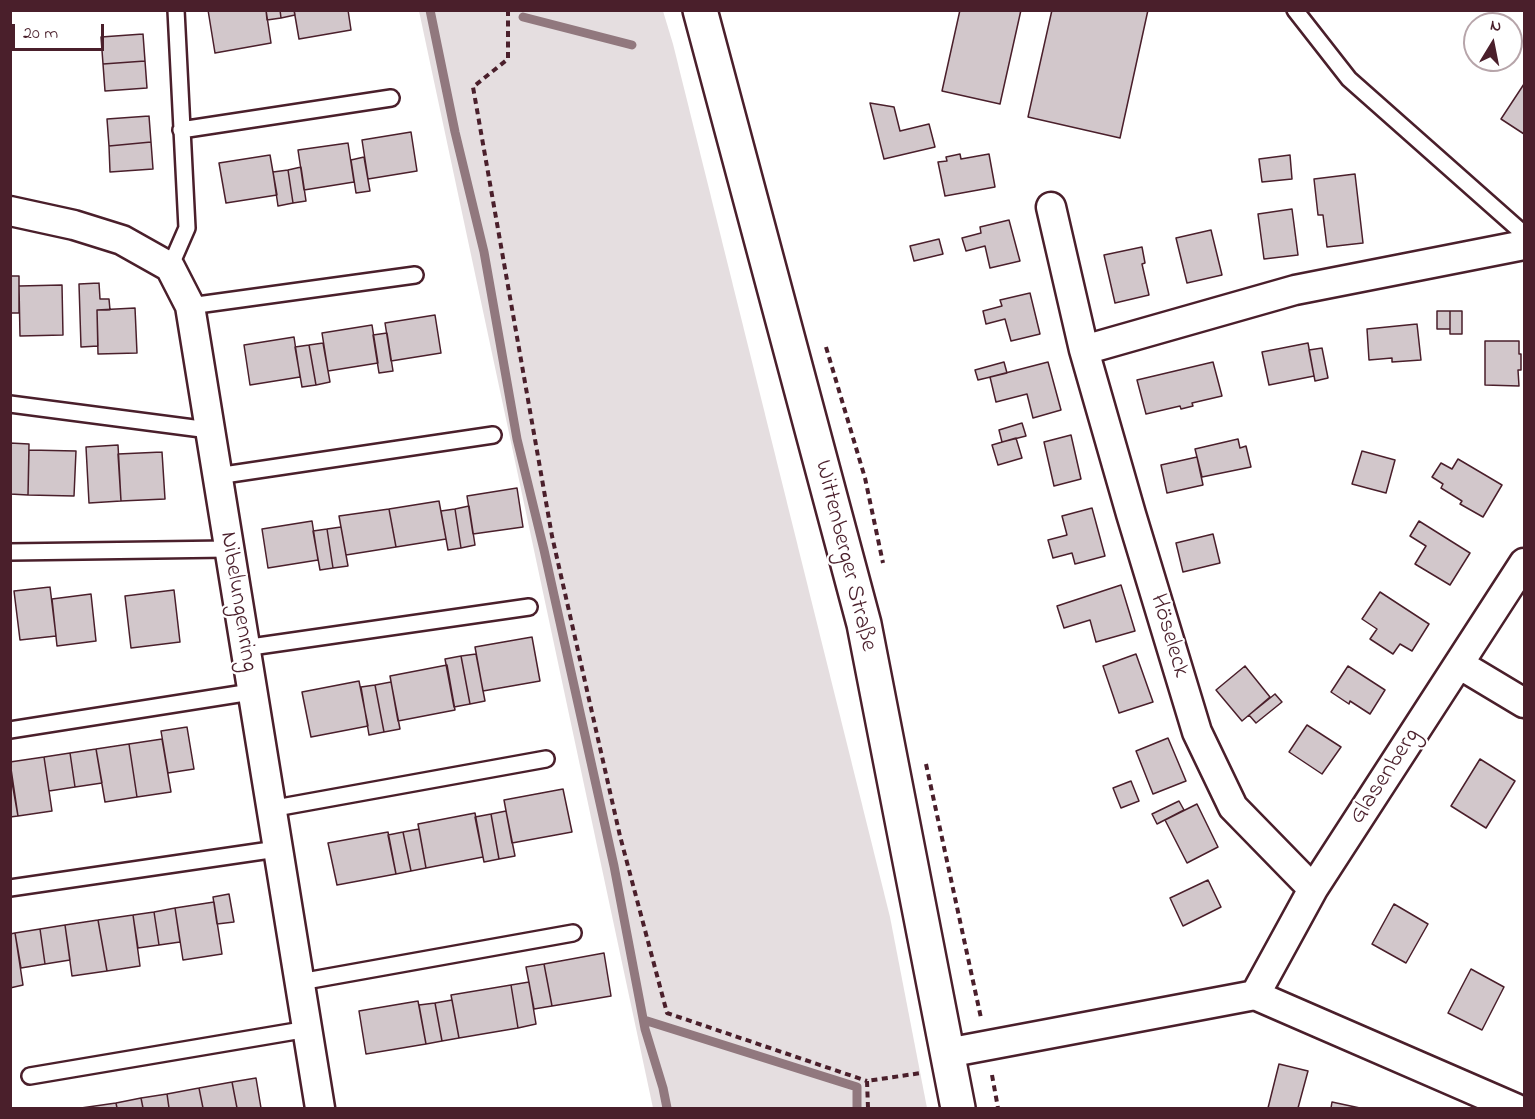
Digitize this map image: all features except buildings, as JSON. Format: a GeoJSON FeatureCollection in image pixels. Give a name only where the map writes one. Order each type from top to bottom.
{"type":"FeatureCollection","features":[{"type":"Feature","properties":{"kind":"main road","name":"Wittenberger Straße"},"geometry":{"type":"LineString","coordinates":[[700,10],[864,624],[958,1108]]}},
{"type":"Feature","properties":{"kind":"street","name":"Höseleck"},"geometry":{"type":"LineString","coordinates":[[1051,207],[1084,350],[1197,732],[1233,807],[1312,889]]}},
{"type":"Feature","properties":{"kind":"street"},"geometry":{"type":"LineString","coordinates":[[11,211],[74,225],[122,240],[170,267]]}},
{"type":"Feature","properties":{"kind":"street"},"geometry":{"type":"LineString","coordinates":[[1084,350],[1295,290],[1524,244]]}},
{"type":"Feature","properties":{"kind":"street","name":"Nibelungenring"},"geometry":{"type":"LineString","coordinates":[[170,267],[190,306],[320,1108]]}},
{"type":"Feature","properties":{"kind":"street","name":"Glasenberg"},"geometry":{"type":"LineString","coordinates":[[1255,995],[1312,889],[1524,563]]}},
{"type":"Feature","properties":{"kind":"street"},"geometry":{"type":"LineString","coordinates":[[1459,664],[1524,704]]}},
{"type":"Feature","properties":{"kind":"street"},"geometry":{"type":"LineString","coordinates":[[949,1060],[1255,995],[1515,1108]]}},
{"type":"Feature","properties":{"kind":"lane"},"geometry":{"type":"LineString","coordinates":[[170,267],[187,228],[176,10]]}},
{"type":"Feature","properties":{"kind":"lane"},"geometry":{"type":"LineString","coordinates":[[1295,10],[1349,80],[1524,234]]}},
{"type":"Feature","properties":{"kind":"lane"},"geometry":{"type":"LineString","coordinates":[[181,130],[391,98]]}},
{"type":"Feature","properties":{"kind":"lane"},"geometry":{"type":"LineString","coordinates":[[10,203],[11,211]]}},
{"type":"Feature","properties":{"kind":"lane"},"geometry":{"type":"LineString","coordinates":[[190,306],[415,275]]}},
{"type":"Feature","properties":{"kind":"lane"},"geometry":{"type":"LineString","coordinates":[[10,404],[209,430]]}},
{"type":"Feature","properties":{"kind":"lane"},"geometry":{"type":"LineString","coordinates":[[217,476],[493,435]]}},
{"type":"Feature","properties":{"kind":"lane"},"geometry":{"type":"LineString","coordinates":[[10,552],[228,549]]}},
{"type":"Feature","properties":{"kind":"lane"},"geometry":{"type":"LineString","coordinates":[[244,648],[530,608]]}},
{"type":"Feature","properties":{"kind":"lane"},"geometry":{"type":"LineString","coordinates":[[10,730],[251,692]]}},
{"type":"Feature","properties":{"kind":"lane"},"geometry":{"type":"LineString","coordinates":[[270,809],[546,759]]}},
{"type":"Feature","properties":{"kind":"lane"},"geometry":{"type":"LineString","coordinates":[[10,888],[277,849]]}},
{"type":"Feature","properties":{"kind":"lane"},"geometry":{"type":"LineString","coordinates":[[300,982],[573,933]]}},
{"type":"Feature","properties":{"kind":"lane"},"geometry":{"type":"LineString","coordinates":[[30,1076],[308,1029]]}},
{"type":"Feature","properties":{"kind":"path"},"geometry":{"type":"LineString","coordinates":[[508,10],[508,59],[473,87],[552,536],[620,836],[667,1013],[867,1081],[949,1060]]}},
{"type":"Feature","properties":{"kind":"path"},"geometry":{"type":"LineString","coordinates":[[867,1081],[868,1108]]}},
{"type":"Feature","properties":{"kind":"shaded area"},"geometry":{"type":"Polygon","coordinates":[[[419,11],[663,11],[890,917],[927,1108],[653,1108],[419,11]]]}},
{"type":"Feature","properties":{"kind":"waterway"},"geometry":{"type":"LineString","coordinates":[[430,10],[455,132],[484,252],[517,439],[614,866],[645,1029],[667,1108]]}},
{"type":"Feature","properties":{"kind":"waterway"},"geometry":{"type":"LineString","coordinates":[[523,17],[632,45]]}},
{"type":"Feature","properties":{"kind":"waterway"},"geometry":{"type":"LineString","coordinates":[[644,1020],[857,1087],[857,1108]]}}]}
